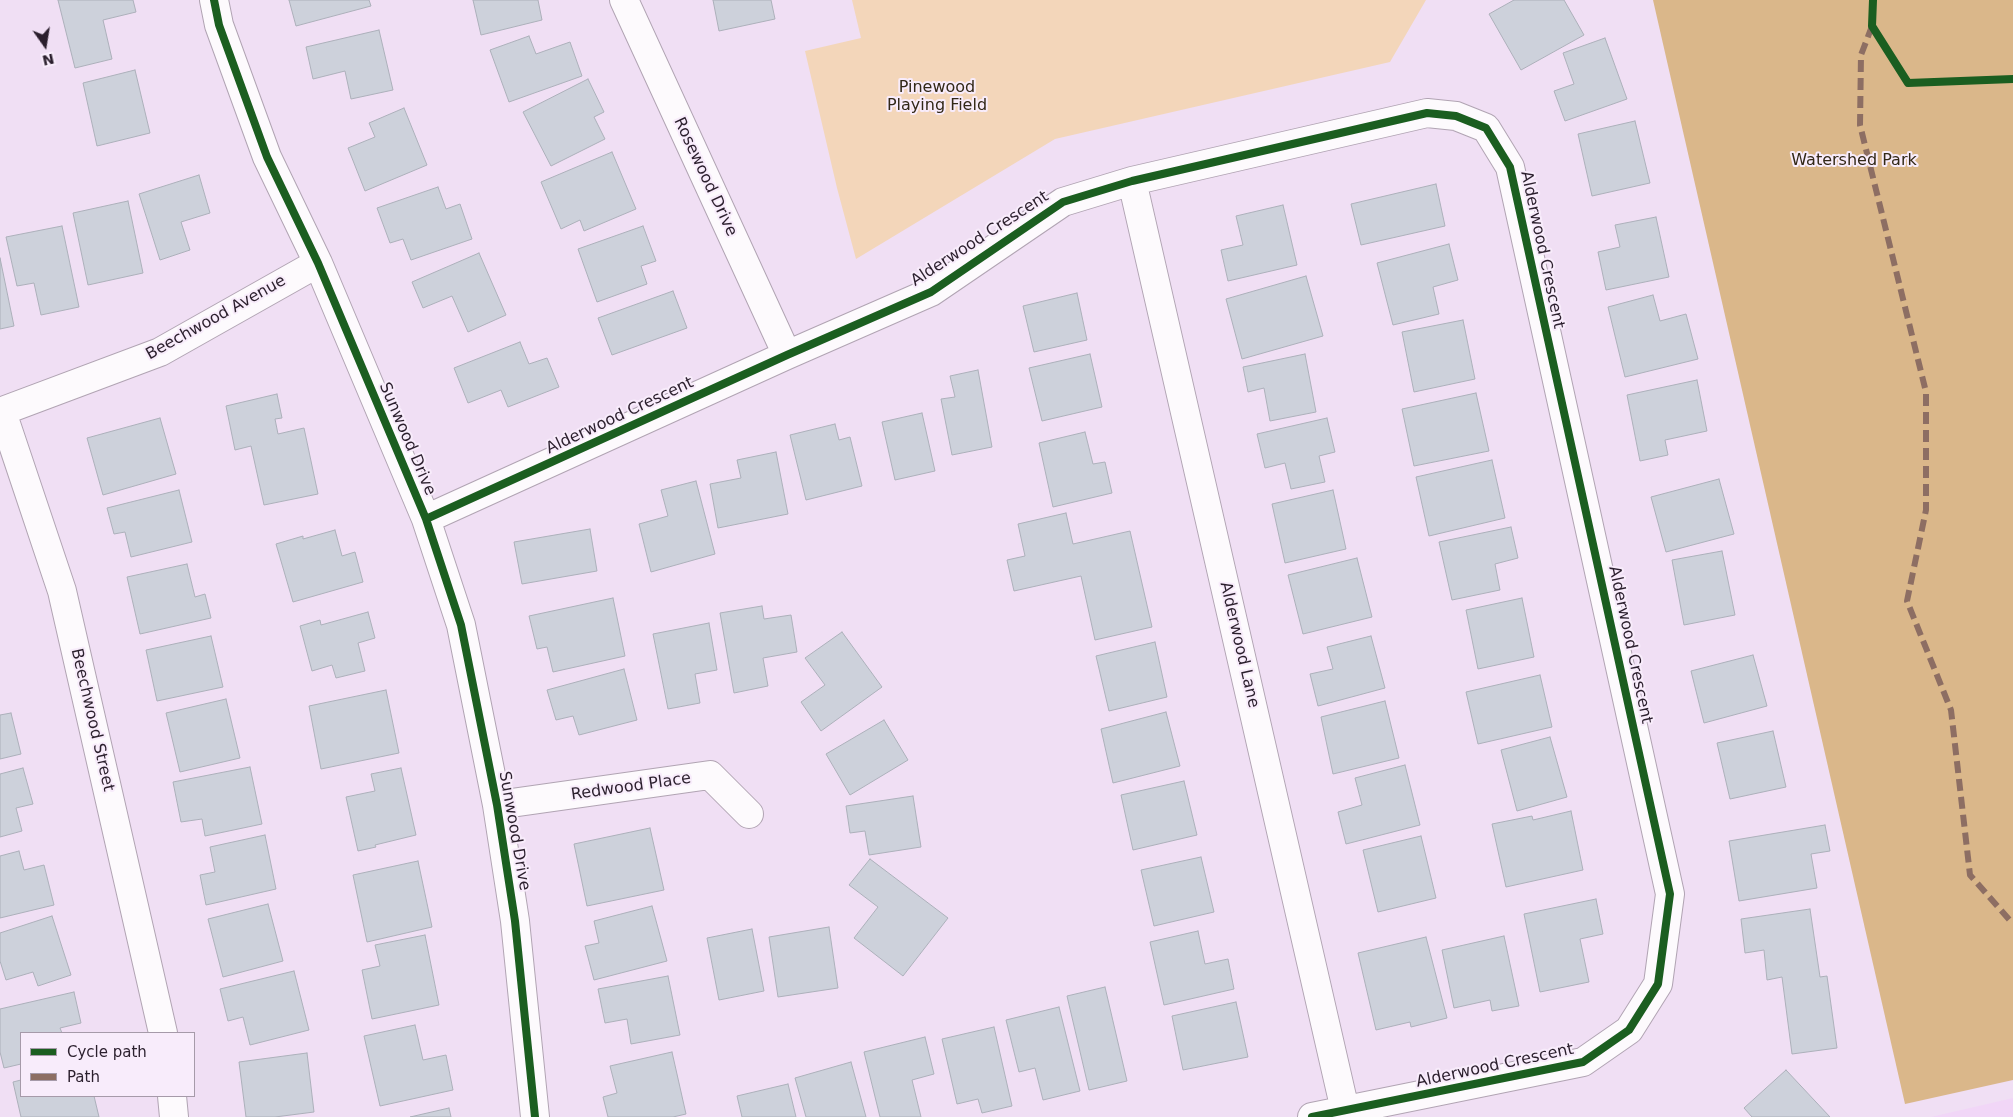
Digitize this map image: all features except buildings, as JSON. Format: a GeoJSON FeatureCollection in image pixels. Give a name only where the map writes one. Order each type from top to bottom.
{"type":"FeatureCollection","features":[{"type":"Feature","properties":{"kind":"street","name":"Sunwood Drive"},"geometry":{"type":"LineString","coordinates":[[214,0],[219,25],[267,157],[318,262],[426,519],[461,625],[497,805],[515,921],[535,1117]]}},
{"type":"Feature","properties":{"kind":"street","name":"Rosewood Drive"},"geometry":{"type":"LineString","coordinates":[[624,0],[786,355]]}},
{"type":"Feature","properties":{"kind":"street","name":"Alderwood Crescent"},"geometry":{"type":"LineString","coordinates":[[426,519],[786,355],[932,292],[1063,202],[1132,181],[1427,113],[1456,116],[1486,128],[1510,167],[1670,894],[1658,984],[1629,1030],[1583,1062],[1312,1117]]}},
{"type":"Feature","properties":{"kind":"street","name":"Alderwood Lane"},"geometry":{"type":"LineString","coordinates":[[1132,181],[1345,1110]]}},
{"type":"Feature","properties":{"kind":"street","name":"Beechwood Avenue"},"geometry":{"type":"LineString","coordinates":[[1,412],[160,352],[318,262]]}},
{"type":"Feature","properties":{"kind":"street","name":"Beechwood Street"},"geometry":{"type":"LineString","coordinates":[[1,412],[62,591],[163,1032]]}},
{"type":"Feature","properties":{"kind":"street","name":"Redwood Place"},"geometry":{"type":"LineString","coordinates":[[497,805],[710,775],[749,814]]}},
{"type":"Feature","properties":{"kind":"street"},"geometry":{"type":"LineString","coordinates":[[172,1097],[174,1117]]}},
{"type":"Feature","properties":{"kind":"shaded area"},"geometry":{"type":"Polygon","coordinates":[[[2013,1098],[2013,1117],[1931,1117],[2013,1098]]]}},
{"type":"Feature","properties":{"kind":"green space","name":"Pinewood Playing Field"},"geometry":{"type":"Polygon","coordinates":[[[852,0],[1426,0],[1390,62],[1055,139],[856,259],[837,188],[805,51],[861,38],[852,0]]]}},
{"type":"Feature","properties":{"kind":"green space","name":"Watershed Park"},"geometry":{"type":"Polygon","coordinates":[[[1653,0],[2013,0],[2013,1080],[1905,1104],[1653,0]]]}},
{"type":"Feature","properties":{"kind":"marked path"},"geometry":{"type":"LineString","coordinates":[[1872,26],[1861,55],[1860,125],[1926,392],[1926,510],[1907,601],[1951,710],[1970,875],[2013,924]]}},
{"type":"Feature","properties":{"kind":"cycle path"},"geometry":{"type":"LineString","coordinates":[[214,0],[219,25],[267,157],[318,263],[426,519],[461,625],[497,805],[515,921],[535,1117]]}},
{"type":"Feature","properties":{"kind":"cycle path"},"geometry":{"type":"LineString","coordinates":[[1873,0],[1872,26],[1908,83],[2013,79]]}},
{"type":"Feature","properties":{"kind":"cycle path"},"geometry":{"type":"LineString","coordinates":[[426,519],[787,355],[931,292],[1063,202],[1132,181],[1427,113],[1456,116],[1486,128],[1510,167],[1670,894],[1658,984],[1629,1030],[1583,1062],[1312,1117]]}}]}
